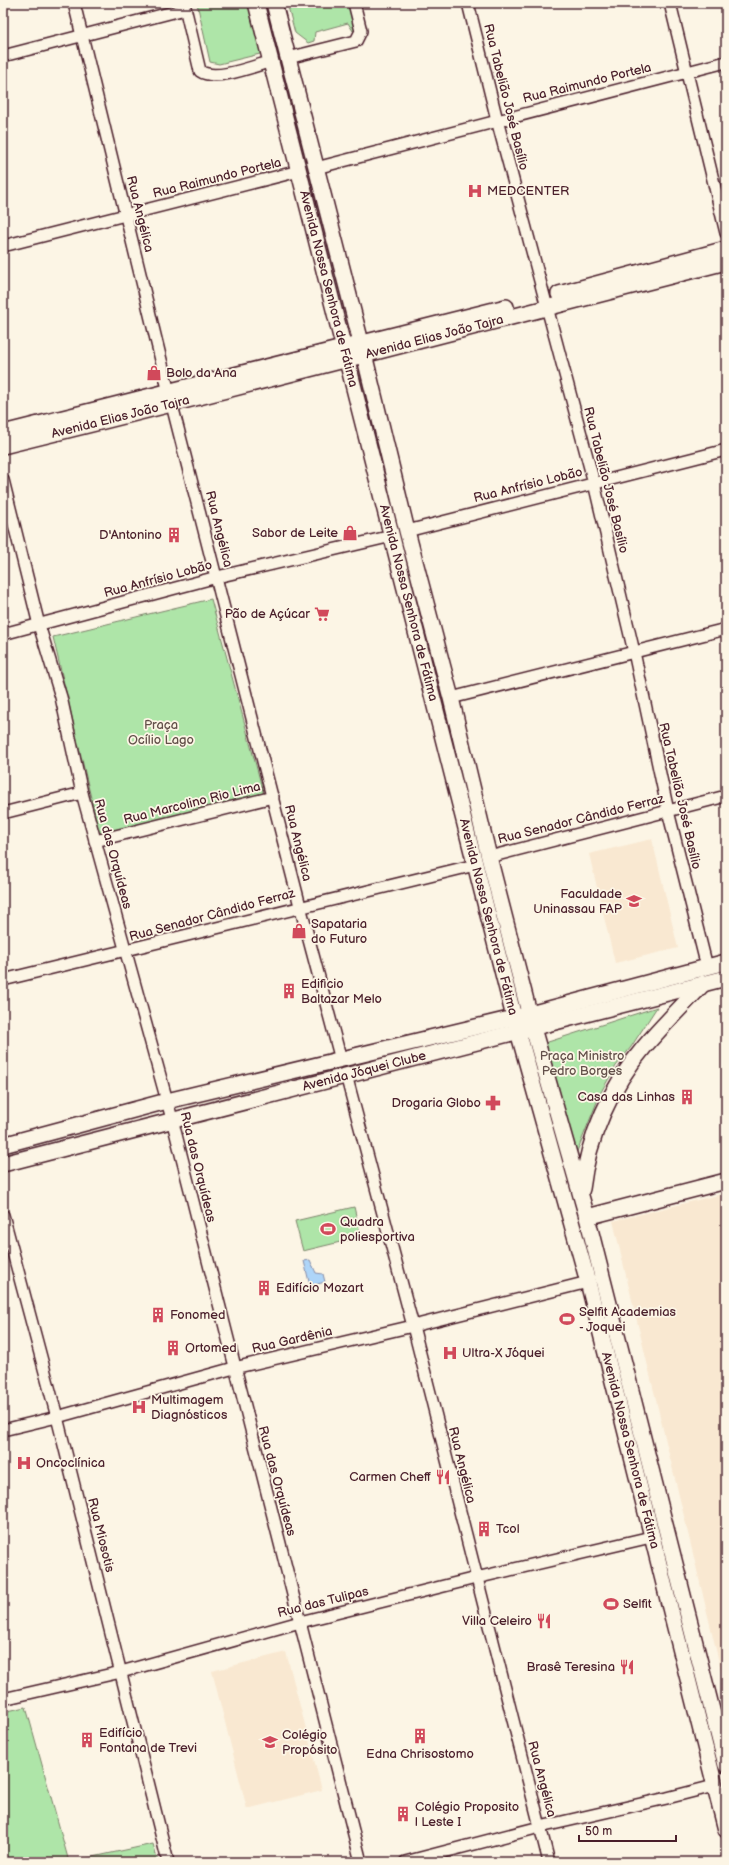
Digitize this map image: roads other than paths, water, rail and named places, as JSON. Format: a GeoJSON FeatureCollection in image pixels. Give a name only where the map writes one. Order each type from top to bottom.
{"type":"FeatureCollection","features":[{"type":"Feature","properties":{"kind":"main road","name":"Avenida Nossa Senhora de Fátima"},"geometry":{"type":"LineString","coordinates":[[256,3],[272,61],[298,171],[514,1017],[588,1282],[726,1830]]}},
{"type":"Feature","properties":{"kind":"main road","name":"Avenida Nossa Senhora de Fátima"},"geometry":{"type":"LineString","coordinates":[[274,3],[363,348],[407,531],[451,698],[489,857],[532,1021],[587,1217],[726,1765]]}},
{"type":"Feature","properties":{"kind":"main road","name":"Avenida Elias João Tajra"},"geometry":{"type":"LineString","coordinates":[[546,302],[609,274],[726,249]]}},
{"type":"Feature","properties":{"kind":"main road","name":"Avenida Elias João Tajra"},"geometry":{"type":"LineString","coordinates":[[3,446],[171,398],[363,348],[546,302],[726,262]]}},
{"type":"Feature","properties":{"kind":"main road","name":"Avenida Elias João Tajra"},"geometry":{"type":"LineString","coordinates":[[3,432],[171,398]]}},
{"type":"Feature","properties":{"kind":"main road","name":"Avenida Jóquei Clube"},"geometry":{"type":"LineString","coordinates":[[3,1164],[172,1119],[518,1032],[532,1021],[726,962]]}},
{"type":"Feature","properties":{"kind":"main road","name":"Avenida Jóquei Clube"},"geometry":{"type":"LineString","coordinates":[[3,1145],[167,1101],[514,1017],[532,1021],[726,978]]}},
{"type":"Feature","properties":{"kind":"main road"},"geometry":{"type":"LineString","coordinates":[[581,1196],[589,1148],[618,1082],[645,1046],[704,983]]}},
{"type":"Feature","properties":{"kind":"main road"},"geometry":{"type":"LineString","coordinates":[[587,1217],[726,1181]]}},
{"type":"Feature","properties":{"kind":"street","name":"Rua Angélica"},"geometry":{"type":"LineString","coordinates":[[74,3],[171,398],[300,906],[341,1060]]}},
{"type":"Feature","properties":{"kind":"street"},"geometry":{"type":"LineString","coordinates":[[288,58],[356,40],[361,31],[354,3]]}},
{"type":"Feature","properties":{"kind":"street","name":"Rua Tabelião José Basílio"},"geometry":{"type":"LineString","coordinates":[[468,3],[497,120],[594,483],[634,652],[668,811],[707,967]]}},
{"type":"Feature","properties":{"kind":"street"},"geometry":{"type":"LineString","coordinates":[[670,3],[726,233]]}},
{"type":"Feature","properties":{"kind":"street"},"geometry":{"type":"LineString","coordinates":[[3,56],[83,36],[184,6],[200,71],[205,75],[221,75],[272,61]]}},
{"type":"Feature","properties":{"kind":"street","name":"Rua Raimundo Portela"},"geometry":{"type":"LineString","coordinates":[[316,168],[726,62]]}},
{"type":"Feature","properties":{"kind":"street","name":"Rua Raimundo Portela"},"geometry":{"type":"LineString","coordinates":[[3,246],[298,171]]}},
{"type":"Feature","properties":{"kind":"street","name":"Rua Anfrísio Lobão"},"geometry":{"type":"LineString","coordinates":[[407,531],[726,450]]}},
{"type":"Feature","properties":{"kind":"street","name":"Rua das Orquídeas"},"geometry":{"type":"LineString","coordinates":[[3,480],[39,625],[62,697],[82,793],[172,1119],[234,1368],[361,1862]]}},
{"type":"Feature","properties":{"kind":"street","name":"Rua Anfrísio Lobão"},"geometry":{"type":"LineString","coordinates":[[3,634],[217,577],[392,536]]}},
{"type":"Feature","properties":{"kind":"street"},"geometry":{"type":"LineString","coordinates":[[451,698],[726,628]]}},
{"type":"Feature","properties":{"kind":"street"},"geometry":{"type":"LineString","coordinates":[[3,813],[82,793]]}},
{"type":"Feature","properties":{"kind":"street","name":"Rua Senador Cândido Ferraz"},"geometry":{"type":"LineString","coordinates":[[489,857],[726,796]]}},
{"type":"Feature","properties":{"kind":"street","name":"Rua Marcolino Rio Lima"},"geometry":{"type":"LineString","coordinates":[[95,842],[273,797]]}},
{"type":"Feature","properties":{"kind":"street","name":"Rua Senador Cândido Ferraz"},"geometry":{"type":"LineString","coordinates":[[3,980],[125,952],[300,906],[475,865]]}},
{"type":"Feature","properties":{"kind":"street","name":"Rua Angélica"},"geometry":{"type":"LineString","coordinates":[[346,1075],[413,1326],[549,1862]]}},
{"type":"Feature","properties":{"kind":"street","name":"Rua Miosotis"},"geometry":{"type":"LineString","coordinates":[[3,1215],[57,1417],[168,1862]]}},
{"type":"Feature","properties":{"kind":"street","name":"Rua Gardênia"},"geometry":{"type":"LineString","coordinates":[[3,1430],[57,1417],[234,1368],[413,1326],[588,1282]]}},
{"type":"Feature","properties":{"kind":"street","name":"Rua das Tulipas"},"geometry":{"type":"LineString","coordinates":[[3,1700],[121,1672],[300,1622],[476,1578],[651,1537]]}},
{"type":"Feature","properties":{"kind":"street"},"geometry":{"type":"LineString","coordinates":[[405,1862],[540,1827],[714,1786]]}},
{"type":"Feature","properties":{"kind":"water"},"geometry":{"type":"Polygon","coordinates":[[[310,1260],[316,1273],[323,1274],[325,1282],[310,1286],[304,1261],[310,1260]]]}},
{"type":"Feature","properties":{"kind":"place","name":"MEDCENTER"},"geometry":{"type":"Point","coordinates":[475,191]}},
{"type":"Feature","properties":{"kind":"place","name":"Bolo da Ana"},"geometry":{"type":"Point","coordinates":[154,373]}},
{"type":"Feature","properties":{"kind":"place","name":"Sabor de Leite"},"geometry":{"type":"Point","coordinates":[350,533]}},
{"type":"Feature","properties":{"kind":"place","name":"D'Antonino"},"geometry":{"type":"Point","coordinates":[174,535]}},
{"type":"Feature","properties":{"kind":"place","name":"Pão de Açúcar"},"geometry":{"type":"Point","coordinates":[322,614]}},
{"type":"Feature","properties":{"kind":"place","name":"Faculdade Uninassau FAP"},"geometry":{"type":"Point","coordinates":[634,901]}},
{"type":"Feature","properties":{"kind":"place","name":"Sapataria do Futuro"},"geometry":{"type":"Point","coordinates":[299,931]}},
{"type":"Feature","properties":{"kind":"place","name":"Edificio Baltazar Melo"},"geometry":{"type":"Point","coordinates":[289,991]}},
{"type":"Feature","properties":{"kind":"place","name":"Casa das Linhas"},"geometry":{"type":"Point","coordinates":[687,1097]}},
{"type":"Feature","properties":{"kind":"place","name":"Drogaria Globo"},"geometry":{"type":"Point","coordinates":[493,1103]}},
{"type":"Feature","properties":{"kind":"place","name":"Quadra poliesportiva"},"geometry":{"type":"Point","coordinates":[328,1229]}},
{"type":"Feature","properties":{"kind":"place","name":"Edifício Mozart"},"geometry":{"type":"Point","coordinates":[264,1288]}},
{"type":"Feature","properties":{"kind":"place","name":"Fonomed"},"geometry":{"type":"Point","coordinates":[158,1315]}},
{"type":"Feature","properties":{"kind":"place","name":"Selfit Academias - Joquei"},"geometry":{"type":"Point","coordinates":[567,1319]}},
{"type":"Feature","properties":{"kind":"place","name":"Ortomed"},"geometry":{"type":"Point","coordinates":[173,1348]}},
{"type":"Feature","properties":{"kind":"place","name":"Ultra-X Jóquei"},"geometry":{"type":"Point","coordinates":[450,1353]}},
{"type":"Feature","properties":{"kind":"place","name":"Multimagem Diagnósticos"},"geometry":{"type":"Point","coordinates":[139,1407]}},
{"type":"Feature","properties":{"kind":"place","name":"Oncoclínica"},"geometry":{"type":"Point","coordinates":[24,1463]}},
{"type":"Feature","properties":{"kind":"place","name":"Carmen Cheff"},"geometry":{"type":"Point","coordinates":[443,1477]}},
{"type":"Feature","properties":{"kind":"place","name":"Tcol"},"geometry":{"type":"Point","coordinates":[484,1529]}},
{"type":"Feature","properties":{"kind":"place","name":"Selfit"},"geometry":{"type":"Point","coordinates":[611,1604]}},
{"type":"Feature","properties":{"kind":"place","name":"Villa Celeiro"},"geometry":{"type":"Point","coordinates":[544,1621]}},
{"type":"Feature","properties":{"kind":"place","name":"Brasê Teresina"},"geometry":{"type":"Point","coordinates":[627,1667]}},
{"type":"Feature","properties":{"kind":"place","name":"Edna Chrisostomo"},"geometry":{"type":"Point","coordinates":[420,1736]}},
{"type":"Feature","properties":{"kind":"place","name":"Edifício Fontana de Trevi"},"geometry":{"type":"Point","coordinates":[87,1740]}},
{"type":"Feature","properties":{"kind":"place","name":"Colégio Propósito"},"geometry":{"type":"Point","coordinates":[270,1742]}},
{"type":"Feature","properties":{"kind":"place","name":"Colégio Proposito | Leste I"},"geometry":{"type":"Point","coordinates":[403,1814]}},
{"type":"Feature","properties":{"kind":"park label","name":"Praça Ocílio Lago"},"geometry":{"type":"Point","coordinates":[161,732]}},
{"type":"Feature","properties":{"kind":"park label","name":"Praça Ministro Pedro Borges"},"geometry":{"type":"Point","coordinates":[582,1064]}}]}
